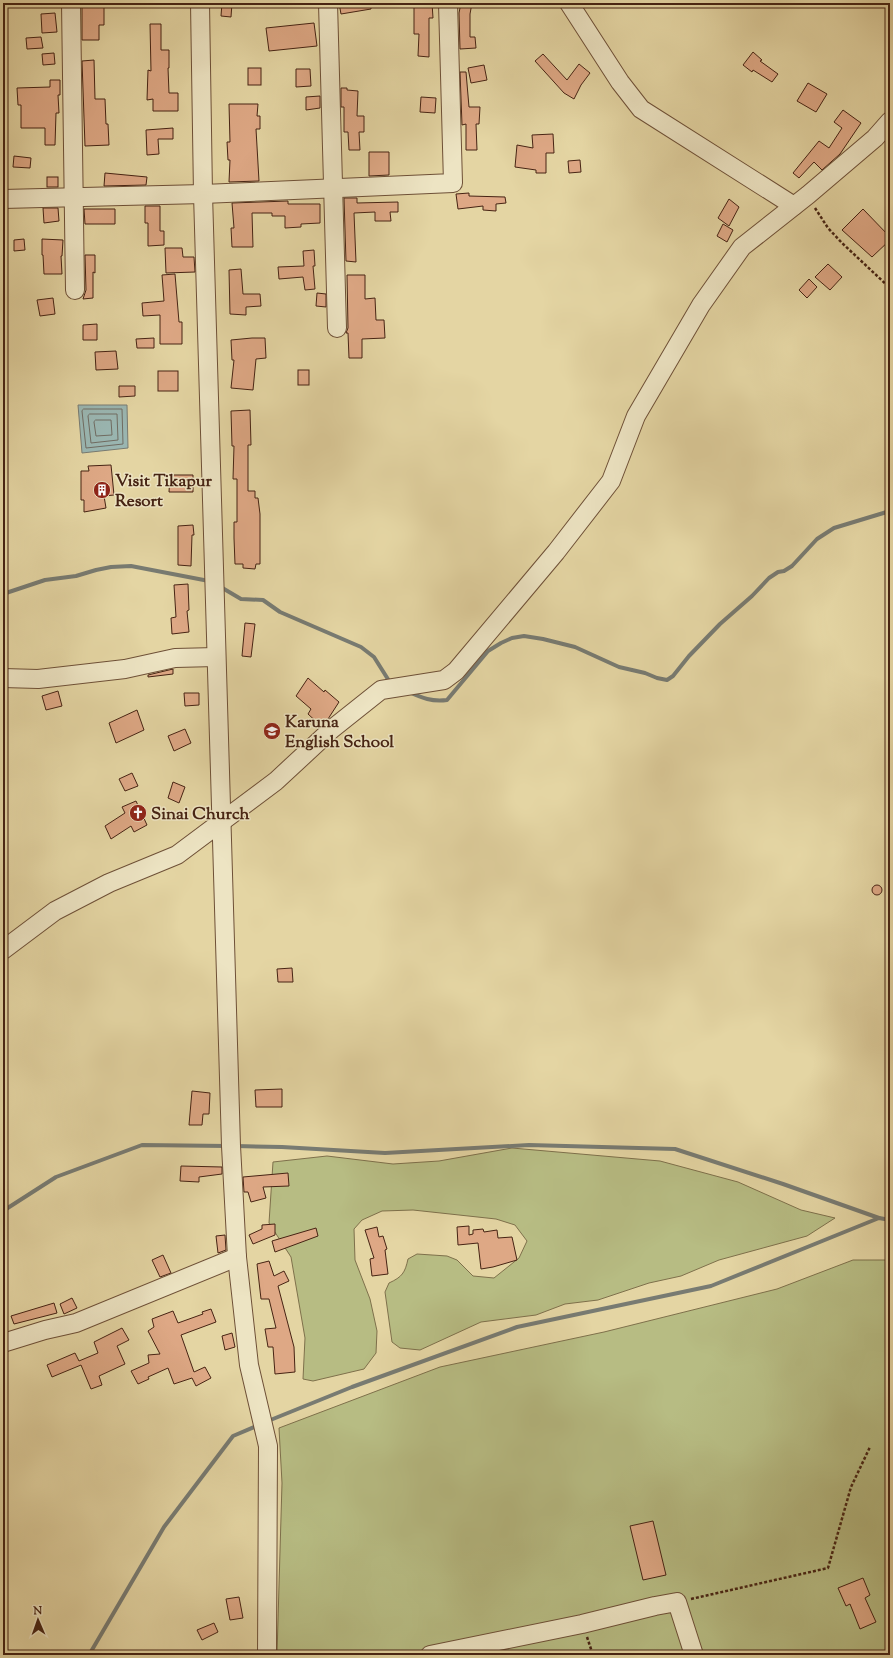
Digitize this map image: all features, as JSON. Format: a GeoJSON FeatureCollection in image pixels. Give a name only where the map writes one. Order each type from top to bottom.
{"type":"FeatureCollection","features":[{"type":"Feature","properties":{"kind":"street"},"geometry":{"type":"LineString","coordinates":[[71,3],[75,290]]}},
{"type":"Feature","properties":{"kind":"street"},"geometry":{"type":"LineString","coordinates":[[200,3],[203,194],[231,1146],[237,1257],[248,1365],[268,1446],[267,1655]]}},
{"type":"Feature","properties":{"kind":"street"},"geometry":{"type":"LineString","coordinates":[[328,3],[337,328]]}},
{"type":"Feature","properties":{"kind":"street"},"geometry":{"type":"LineString","coordinates":[[3,199],[203,194],[453,183],[448,3]]}},
{"type":"Feature","properties":{"kind":"street"},"geometry":{"type":"LineString","coordinates":[[569,3],[620,82],[641,109],[801,201]]}},
{"type":"Feature","properties":{"kind":"street"},"geometry":{"type":"LineString","coordinates":[[3,950],[55,911],[109,883],[177,855],[276,781],[332,729],[381,690],[444,680],[456,671],[556,552],[612,481],[636,416],[701,305],[742,246],[801,201],[875,138],[890,121]]}},
{"type":"Feature","properties":{"kind":"street"},"geometry":{"type":"LineString","coordinates":[[3,678],[38,679],[125,669],[175,658],[216,657]]}},
{"type":"Feature","properties":{"kind":"street"},"geometry":{"type":"LineString","coordinates":[[3,1343],[45,1330],[76,1323],[237,1257]]}},
{"type":"Feature","properties":{"kind":"street"},"geometry":{"type":"LineString","coordinates":[[430,1655],[582,1624],[677,1602],[694,1655]]}},
{"type":"Feature","properties":{"kind":"path"},"geometry":{"type":"LineString","coordinates":[[801,201],[890,288]]}},
{"type":"Feature","properties":{"kind":"path"},"geometry":{"type":"LineString","coordinates":[[677,1602],[828,1568],[851,1488],[870,1447]]}},
{"type":"Feature","properties":{"kind":"green space"},"geometry":{"type":"Polygon","coordinates":[[[512,1148],[660,1161],[738,1182],[801,1210],[835,1218],[807,1236],[719,1260],[681,1276],[649,1283],[598,1300],[565,1304],[536,1315],[481,1322],[420,1350],[400,1348],[392,1342],[385,1292],[389,1283],[397,1279],[402,1274],[406,1268],[408,1259],[417,1254],[447,1256],[457,1260],[473,1276],[494,1278],[519,1258],[527,1241],[515,1225],[496,1219],[413,1210],[382,1211],[362,1220],[354,1229],[355,1260],[370,1299],[377,1331],[376,1353],[364,1369],[313,1381],[303,1379],[305,1338],[291,1257],[269,1223],[273,1162],[327,1156],[393,1164],[439,1161],[512,1148]]]}},
{"type":"Feature","properties":{"kind":"green space"},"geometry":{"type":"Polygon","coordinates":[[[853,1260],[890,1260],[890,1655],[277,1655],[282,1483],[279,1428],[440,1367],[604,1332],[777,1289],[853,1260]]]}},
{"type":"Feature","properties":{"kind":"water"},"geometry":{"type":"Polygon","coordinates":[[[78,405],[127,405],[128,448],[82,453],[78,405]]]}},
{"type":"Feature","properties":{"kind":"building"},"geometry":{"type":"Polygon","coordinates":[[[222,3],[232,3],[231,17],[221,16],[222,3]]]}},
{"type":"Feature","properties":{"kind":"building"},"geometry":{"type":"Polygon","coordinates":[[[339,3],[371,3],[371,9],[341,14],[339,3]]]}},
{"type":"Feature","properties":{"kind":"building"},"geometry":{"type":"Polygon","coordinates":[[[414,3],[432,3],[433,18],[429,18],[429,57],[418,56],[419,34],[414,34],[414,3]]]}},
{"type":"Feature","properties":{"kind":"building"},"geometry":{"type":"Polygon","coordinates":[[[461,3],[472,3],[470,14],[470,37],[475,37],[476,48],[460,49],[459,13],[461,3]]]}},
{"type":"Feature","properties":{"kind":"building"},"geometry":{"type":"Polygon","coordinates":[[[104,6],[104,25],[99,25],[99,40],[82,40],[82,7],[104,6]]]}},
{"type":"Feature","properties":{"kind":"building"},"geometry":{"type":"Polygon","coordinates":[[[55,13],[57,32],[42,33],[41,14],[55,13]]]}},
{"type":"Feature","properties":{"kind":"building"},"geometry":{"type":"Polygon","coordinates":[[[314,23],[317,46],[269,51],[266,28],[314,23]]]}},
{"type":"Feature","properties":{"kind":"building"},"geometry":{"type":"Polygon","coordinates":[[[150,24],[161,24],[161,50],[169,50],[169,93],[178,93],[178,111],[153,111],[153,99],[147,100],[148,70],[151,71],[150,24]]]}},
{"type":"Feature","properties":{"kind":"building"},"geometry":{"type":"Polygon","coordinates":[[[41,37],[43,48],[27,49],[26,38],[41,37]]]}},
{"type":"Feature","properties":{"kind":"building"},"geometry":{"type":"Polygon","coordinates":[[[753,52],[762,60],[760,61],[778,74],[772,82],[753,70],[752,72],[743,65],[753,52]]]}},
{"type":"Feature","properties":{"kind":"building"},"geometry":{"type":"Polygon","coordinates":[[[54,53],[55,64],[43,65],[42,54],[54,53]]]}},
{"type":"Feature","properties":{"kind":"building"},"geometry":{"type":"Polygon","coordinates":[[[543,54],[567,80],[579,64],[590,73],[581,85],[574,99],[564,93],[535,61],[543,54]]]}},
{"type":"Feature","properties":{"kind":"building"},"geometry":{"type":"Polygon","coordinates":[[[94,60],[95,99],[105,99],[109,145],[85,146],[82,61],[94,60]]]}},
{"type":"Feature","properties":{"kind":"building"},"geometry":{"type":"Polygon","coordinates":[[[484,65],[487,80],[471,83],[468,68],[484,65]]]}},
{"type":"Feature","properties":{"kind":"building"},"geometry":{"type":"Polygon","coordinates":[[[248,68],[261,68],[261,85],[248,85],[248,68]]]}},
{"type":"Feature","properties":{"kind":"building"},"geometry":{"type":"Polygon","coordinates":[[[296,69],[310,69],[311,86],[296,87],[296,69]]]}},
{"type":"Feature","properties":{"kind":"building"},"geometry":{"type":"Polygon","coordinates":[[[460,72],[466,72],[469,107],[480,107],[479,124],[476,124],[477,150],[466,150],[466,124],[462,125],[460,72]]]}},
{"type":"Feature","properties":{"kind":"building"},"geometry":{"type":"Polygon","coordinates":[[[50,80],[60,80],[60,95],[58,95],[59,113],[56,113],[55,145],[45,145],[45,128],[21,128],[21,105],[18,105],[17,88],[50,87],[50,80]]]}},
{"type":"Feature","properties":{"kind":"building"},"geometry":{"type":"Polygon","coordinates":[[[808,83],[827,94],[816,112],[797,101],[808,83]]]}},
{"type":"Feature","properties":{"kind":"building"},"geometry":{"type":"Polygon","coordinates":[[[341,88],[358,91],[357,116],[364,116],[364,132],[359,132],[360,150],[349,150],[348,132],[344,132],[344,107],[341,107],[341,88]]]}},
{"type":"Feature","properties":{"kind":"building"},"geometry":{"type":"Polygon","coordinates":[[[320,96],[320,108],[306,110],[306,97],[320,96]]]}},
{"type":"Feature","properties":{"kind":"building"},"geometry":{"type":"Polygon","coordinates":[[[421,97],[436,98],[435,113],[420,112],[421,97]]]}},
{"type":"Feature","properties":{"kind":"building"},"geometry":{"type":"Polygon","coordinates":[[[229,104],[258,104],[257,116],[260,116],[260,129],[256,129],[259,181],[229,182],[230,160],[228,160],[227,142],[230,142],[229,104]]]}},
{"type":"Feature","properties":{"kind":"building"},"geometry":{"type":"Polygon","coordinates":[[[843,110],[861,123],[840,154],[822,170],[814,162],[799,178],[793,173],[819,141],[829,148],[842,128],[834,122],[843,110]]]}},
{"type":"Feature","properties":{"kind":"building"},"geometry":{"type":"Polygon","coordinates":[[[173,128],[173,139],[158,139],[159,154],[147,155],[146,130],[173,128]]]}},
{"type":"Feature","properties":{"kind":"building"},"geometry":{"type":"Polygon","coordinates":[[[553,134],[554,153],[546,153],[546,173],[536,173],[536,170],[515,167],[517,145],[533,148],[532,135],[553,134]]]}},
{"type":"Feature","properties":{"kind":"building"},"geometry":{"type":"Polygon","coordinates":[[[369,152],[389,152],[389,175],[369,176],[369,152]]]}},
{"type":"Feature","properties":{"kind":"building"},"geometry":{"type":"Polygon","coordinates":[[[14,156],[31,158],[30,168],[13,167],[14,156]]]}},
{"type":"Feature","properties":{"kind":"building"},"geometry":{"type":"Polygon","coordinates":[[[580,160],[581,172],[569,173],[568,161],[580,160]]]}},
{"type":"Feature","properties":{"kind":"building"},"geometry":{"type":"Polygon","coordinates":[[[105,173],[147,177],[146,185],[104,186],[105,173]]]}},
{"type":"Feature","properties":{"kind":"building"},"geometry":{"type":"Polygon","coordinates":[[[47,177],[58,177],[58,187],[47,187],[47,177]]]}},
{"type":"Feature","properties":{"kind":"building"},"geometry":{"type":"Polygon","coordinates":[[[469,193],[469,196],[505,197],[506,203],[496,204],[496,211],[483,210],[483,206],[458,209],[456,194],[469,193]]]}},
{"type":"Feature","properties":{"kind":"building"},"geometry":{"type":"Polygon","coordinates":[[[344,198],[357,198],[357,203],[398,202],[398,212],[390,212],[391,221],[375,221],[375,212],[354,213],[356,262],[346,261],[344,198]]]}},
{"type":"Feature","properties":{"kind":"building"},"geometry":{"type":"Polygon","coordinates":[[[729,199],[739,207],[729,226],[718,218],[729,199]]]}},
{"type":"Feature","properties":{"kind":"building"},"geometry":{"type":"Polygon","coordinates":[[[288,201],[288,204],[320,204],[320,223],[301,224],[301,227],[285,228],[285,216],[272,216],[272,213],[252,213],[253,247],[232,247],[231,228],[234,228],[232,203],[288,201]]]}},
{"type":"Feature","properties":{"kind":"building"},"geometry":{"type":"Polygon","coordinates":[[[145,206],[160,206],[160,231],[164,231],[164,245],[148,246],[148,223],[145,223],[145,206]]]}},
{"type":"Feature","properties":{"kind":"building"},"geometry":{"type":"Polygon","coordinates":[[[43,208],[58,208],[59,221],[44,223],[43,208]]]}},
{"type":"Feature","properties":{"kind":"building"},"geometry":{"type":"Polygon","coordinates":[[[84,209],[115,209],[115,224],[85,224],[84,209]]]}},
{"type":"Feature","properties":{"kind":"building"},"geometry":{"type":"Polygon","coordinates":[[[863,209],[890,237],[890,240],[872,257],[842,230],[863,209]]]}},
{"type":"Feature","properties":{"kind":"building"},"geometry":{"type":"Polygon","coordinates":[[[723,224],[733,230],[727,242],[717,236],[723,224]]]}},
{"type":"Feature","properties":{"kind":"building"},"geometry":{"type":"Polygon","coordinates":[[[24,239],[25,250],[14,251],[14,240],[24,239]]]}},
{"type":"Feature","properties":{"kind":"building"},"geometry":{"type":"Polygon","coordinates":[[[42,239],[63,240],[61,256],[62,274],[44,274],[42,239]]]}},
{"type":"Feature","properties":{"kind":"building"},"geometry":{"type":"Polygon","coordinates":[[[165,248],[182,248],[183,257],[194,257],[195,272],[166,273],[165,248]]]}},
{"type":"Feature","properties":{"kind":"building"},"geometry":{"type":"Polygon","coordinates":[[[314,250],[315,266],[313,266],[315,289],[305,290],[303,277],[279,279],[278,267],[304,266],[303,251],[314,250]]]}},
{"type":"Feature","properties":{"kind":"building"},"geometry":{"type":"Polygon","coordinates":[[[85,255],[95,255],[95,273],[93,272],[93,298],[83,299],[86,290],[85,255]]]}},
{"type":"Feature","properties":{"kind":"building"},"geometry":{"type":"Polygon","coordinates":[[[828,264],[842,277],[830,290],[815,277],[828,264]]]}},
{"type":"Feature","properties":{"kind":"building"},"geometry":{"type":"Polygon","coordinates":[[[241,269],[243,294],[260,294],[261,306],[246,307],[246,315],[230,314],[229,270],[241,269]]]}},
{"type":"Feature","properties":{"kind":"building"},"geometry":{"type":"Polygon","coordinates":[[[175,274],[179,322],[182,322],[182,344],[160,344],[160,315],[143,316],[142,303],[164,301],[162,275],[175,274]]]}},
{"type":"Feature","properties":{"kind":"building"},"geometry":{"type":"Polygon","coordinates":[[[347,275],[365,275],[365,299],[375,298],[376,320],[384,320],[385,338],[362,339],[362,358],[349,358],[348,333],[346,333],[348,328],[347,275]]]}},
{"type":"Feature","properties":{"kind":"building"},"geometry":{"type":"Polygon","coordinates":[[[809,279],[817,287],[807,298],[799,290],[809,279]]]}},
{"type":"Feature","properties":{"kind":"building"},"geometry":{"type":"Polygon","coordinates":[[[317,293],[326,294],[326,307],[316,306],[317,293]]]}},
{"type":"Feature","properties":{"kind":"building"},"geometry":{"type":"Polygon","coordinates":[[[53,298],[55,314],[40,316],[37,300],[53,298]]]}},
{"type":"Feature","properties":{"kind":"building"},"geometry":{"type":"Polygon","coordinates":[[[97,324],[97,340],[83,340],[83,325],[97,324]]]}},
{"type":"Feature","properties":{"kind":"building"},"geometry":{"type":"Polygon","coordinates":[[[154,338],[154,348],[137,348],[136,339],[154,338]]]}},
{"type":"Feature","properties":{"kind":"building"},"geometry":{"type":"Polygon","coordinates":[[[265,338],[266,358],[256,359],[253,390],[231,388],[234,360],[232,360],[231,340],[265,338]]]}},
{"type":"Feature","properties":{"kind":"building"},"geometry":{"type":"Polygon","coordinates":[[[116,351],[118,369],[96,370],[95,352],[116,351]]]}},
{"type":"Feature","properties":{"kind":"building"},"geometry":{"type":"Polygon","coordinates":[[[298,370],[309,370],[309,385],[298,385],[298,370]]]}},
{"type":"Feature","properties":{"kind":"building"},"geometry":{"type":"Polygon","coordinates":[[[158,371],[178,371],[178,391],[158,391],[158,371]]]}},
{"type":"Feature","properties":{"kind":"building"},"geometry":{"type":"Polygon","coordinates":[[[119,386],[135,386],[135,396],[119,397],[119,386]]]}},
{"type":"Feature","properties":{"kind":"building"},"geometry":{"type":"Polygon","coordinates":[[[250,410],[251,445],[248,445],[248,491],[255,491],[255,498],[258,498],[260,514],[260,564],[256,564],[255,569],[243,568],[243,564],[235,564],[234,538],[234,522],[237,522],[237,479],[233,479],[234,446],[232,446],[231,411],[250,410]]]}},
{"type":"Feature","properties":{"kind":"building"},"geometry":{"type":"Polygon","coordinates":[[[111,465],[114,495],[104,496],[106,508],[84,512],[84,500],[81,500],[81,471],[89,471],[88,466],[111,465]]]}},
{"type":"Feature","properties":{"kind":"building"},"geometry":{"type":"Polygon","coordinates":[[[170,475],[193,475],[193,492],[169,492],[170,475]]]}},
{"type":"Feature","properties":{"kind":"building"},"geometry":{"type":"Polygon","coordinates":[[[193,525],[194,535],[192,535],[191,566],[178,565],[178,526],[193,525]]]}},
{"type":"Feature","properties":{"kind":"building"},"geometry":{"type":"Polygon","coordinates":[[[188,584],[189,610],[187,611],[189,632],[172,634],[171,618],[176,617],[174,585],[188,584]]]}},
{"type":"Feature","properties":{"kind":"building"},"geometry":{"type":"Polygon","coordinates":[[[245,623],[255,624],[251,657],[242,656],[245,623]]]}},
{"type":"Feature","properties":{"kind":"building"},"geometry":{"type":"Polygon","coordinates":[[[173,669],[173,674],[148,677],[148,675],[173,669]]]}},
{"type":"Feature","properties":{"kind":"building"},"geometry":{"type":"Polygon","coordinates":[[[308,678],[324,692],[325,690],[339,702],[328,719],[320,725],[308,714],[311,709],[296,696],[308,678]]]}},
{"type":"Feature","properties":{"kind":"building"},"geometry":{"type":"Polygon","coordinates":[[[58,691],[62,706],[46,710],[42,696],[58,691]]]}},
{"type":"Feature","properties":{"kind":"building"},"geometry":{"type":"Polygon","coordinates":[[[184,693],[199,693],[199,705],[185,706],[184,693]]]}},
{"type":"Feature","properties":{"kind":"building"},"geometry":{"type":"Polygon","coordinates":[[[137,710],[144,730],[116,743],[109,723],[137,710]]]}},
{"type":"Feature","properties":{"kind":"building"},"geometry":{"type":"Polygon","coordinates":[[[185,729],[191,743],[174,751],[168,736],[185,729]]]}},
{"type":"Feature","properties":{"kind":"building"},"geometry":{"type":"Polygon","coordinates":[[[132,773],[138,786],[125,791],[119,779],[132,773]]]}},
{"type":"Feature","properties":{"kind":"building"},"geometry":{"type":"Polygon","coordinates":[[[173,782],[185,787],[179,803],[168,798],[173,782]]]}},
{"type":"Feature","properties":{"kind":"building"},"geometry":{"type":"Polygon","coordinates":[[[136,801],[147,825],[134,832],[131,826],[111,839],[105,826],[125,813],[122,807],[136,801]]]}},
{"type":"Feature","properties":{"kind":"building"},"geometry":{"type":"Polygon","coordinates":[[[875,885],[879,885],[881,886],[881,894],[875,895],[872,892],[872,888],[875,885]]]}},
{"type":"Feature","properties":{"kind":"building"},"geometry":{"type":"Polygon","coordinates":[[[292,968],[293,982],[278,982],[277,969],[292,968]]]}},
{"type":"Feature","properties":{"kind":"building"},"geometry":{"type":"Polygon","coordinates":[[[282,1089],[282,1107],[256,1107],[255,1090],[282,1089]]]}},
{"type":"Feature","properties":{"kind":"building"},"geometry":{"type":"Polygon","coordinates":[[[192,1091],[210,1093],[209,1114],[203,1114],[202,1125],[189,1125],[192,1091]]]}},
{"type":"Feature","properties":{"kind":"building"},"geometry":{"type":"Polygon","coordinates":[[[181,1166],[222,1167],[222,1174],[199,1177],[199,1182],[180,1181],[181,1166]]]}},
{"type":"Feature","properties":{"kind":"building"},"geometry":{"type":"Polygon","coordinates":[[[288,1173],[289,1186],[263,1187],[266,1198],[251,1202],[248,1192],[244,1192],[243,1177],[288,1173]]]}},
{"type":"Feature","properties":{"kind":"building"},"geometry":{"type":"Polygon","coordinates":[[[275,1224],[275,1235],[253,1244],[249,1235],[262,1229],[262,1225],[275,1224]]]}},
{"type":"Feature","properties":{"kind":"building"},"geometry":{"type":"Polygon","coordinates":[[[469,1226],[469,1235],[473,1234],[473,1230],[483,1229],[484,1232],[497,1230],[498,1238],[512,1237],[517,1260],[481,1269],[478,1243],[458,1245],[457,1227],[469,1226]]]}},
{"type":"Feature","properties":{"kind":"building"},"geometry":{"type":"Polygon","coordinates":[[[377,1227],[379,1237],[383,1236],[387,1249],[385,1250],[388,1274],[372,1276],[370,1259],[374,1258],[365,1230],[377,1227]]]}},
{"type":"Feature","properties":{"kind":"building"},"geometry":{"type":"Polygon","coordinates":[[[316,1228],[318,1236],[275,1252],[272,1241],[316,1228]]]}},
{"type":"Feature","properties":{"kind":"building"},"geometry":{"type":"Polygon","coordinates":[[[225,1235],[226,1250],[218,1253],[216,1236],[225,1235]]]}},
{"type":"Feature","properties":{"kind":"building"},"geometry":{"type":"Polygon","coordinates":[[[163,1255],[171,1273],[160,1277],[152,1260],[163,1255]]]}},
{"type":"Feature","properties":{"kind":"building"},"geometry":{"type":"Polygon","coordinates":[[[269,1261],[274,1276],[284,1271],[289,1281],[278,1286],[294,1347],[295,1372],[275,1374],[273,1347],[268,1347],[265,1329],[276,1328],[269,1299],[261,1299],[257,1264],[269,1261]]]}},
{"type":"Feature","properties":{"kind":"building"},"geometry":{"type":"Polygon","coordinates":[[[72,1298],[77,1308],[64,1314],[60,1304],[72,1298]]]}},
{"type":"Feature","properties":{"kind":"building"},"geometry":{"type":"Polygon","coordinates":[[[54,1303],[57,1313],[14,1324],[11,1316],[54,1303]]]}},
{"type":"Feature","properties":{"kind":"building"},"geometry":{"type":"Polygon","coordinates":[[[211,1309],[216,1322],[181,1335],[194,1372],[205,1367],[211,1378],[196,1386],[192,1378],[174,1384],[168,1368],[148,1377],[149,1379],[138,1384],[131,1371],[149,1363],[148,1355],[160,1354],[148,1331],[154,1327],[152,1319],[173,1311],[178,1323],[203,1314],[202,1312],[211,1309]]]}},
{"type":"Feature","properties":{"kind":"building"},"geometry":{"type":"Polygon","coordinates":[[[122,1328],[129,1340],[117,1346],[125,1364],[99,1376],[102,1385],[91,1389],[81,1365],[52,1377],[47,1365],[75,1353],[79,1361],[98,1353],[94,1342],[122,1328]]]}},
{"type":"Feature","properties":{"kind":"building"},"geometry":{"type":"Polygon","coordinates":[[[232,1333],[235,1347],[225,1350],[222,1336],[232,1333]]]}},
{"type":"Feature","properties":{"kind":"building"},"geometry":{"type":"Polygon","coordinates":[[[653,1521],[666,1575],[643,1580],[630,1526],[653,1521]]]}},
{"type":"Feature","properties":{"kind":"building"},"geometry":{"type":"Polygon","coordinates":[[[863,1578],[870,1595],[865,1598],[876,1622],[860,1629],[850,1604],[846,1606],[838,1588],[863,1578]]]}},
{"type":"Feature","properties":{"kind":"building"},"geometry":{"type":"Polygon","coordinates":[[[239,1597],[243,1618],[230,1620],[226,1599],[239,1597]]]}},
{"type":"Feature","properties":{"kind":"building"},"geometry":{"type":"Polygon","coordinates":[[[214,1623],[218,1632],[202,1640],[197,1630],[214,1623]]]}},
{"type":"Feature","properties":{"kind":"waterway"},"geometry":{"type":"LineString","coordinates":[[409,692],[427,699],[447,700],[488,651],[512,638],[524,636],[575,647],[619,667],[667,680],[673,676],[689,656],[720,624],[752,596],[769,578],[792,566],[817,539],[834,528],[890,511]]}},
{"type":"Feature","properties":{"kind":"waterway"},"geometry":{"type":"LineString","coordinates":[[3,594],[45,580],[76,576],[111,567],[131,566],[209,581]]}},
{"type":"Feature","properties":{"kind":"waterway"},"geometry":{"type":"LineString","coordinates":[[219,586],[241,599],[263,600],[280,612],[361,647],[374,657],[391,684]]}},
{"type":"Feature","properties":{"kind":"waterway"},"geometry":{"type":"LineString","coordinates":[[3,1211],[56,1177],[142,1145],[227,1146]]}},
{"type":"Feature","properties":{"kind":"waterway"},"geometry":{"type":"LineString","coordinates":[[236,1146],[385,1153],[529,1145],[675,1149],[783,1184],[879,1218]]}},
{"type":"Feature","properties":{"kind":"waterway"},"geometry":{"type":"LineString","coordinates":[[268,1421],[352,1387],[517,1327],[711,1286],[879,1218],[890,1220]]}},
{"type":"Feature","properties":{"kind":"waterway"},"geometry":{"type":"LineString","coordinates":[[89,1655],[164,1527],[233,1436],[259,1425]]}},
{"type":"Feature","properties":{"kind":"place","name":"Visit Tikapur Resort"},"geometry":{"type":"Point","coordinates":[102,490]}},
{"type":"Feature","properties":{"kind":"place","name":"Karuna English School"},"geometry":{"type":"Point","coordinates":[272,731]}},
{"type":"Feature","properties":{"kind":"place","name":"Sinai Church"},"geometry":{"type":"Point","coordinates":[138,813]}}]}
